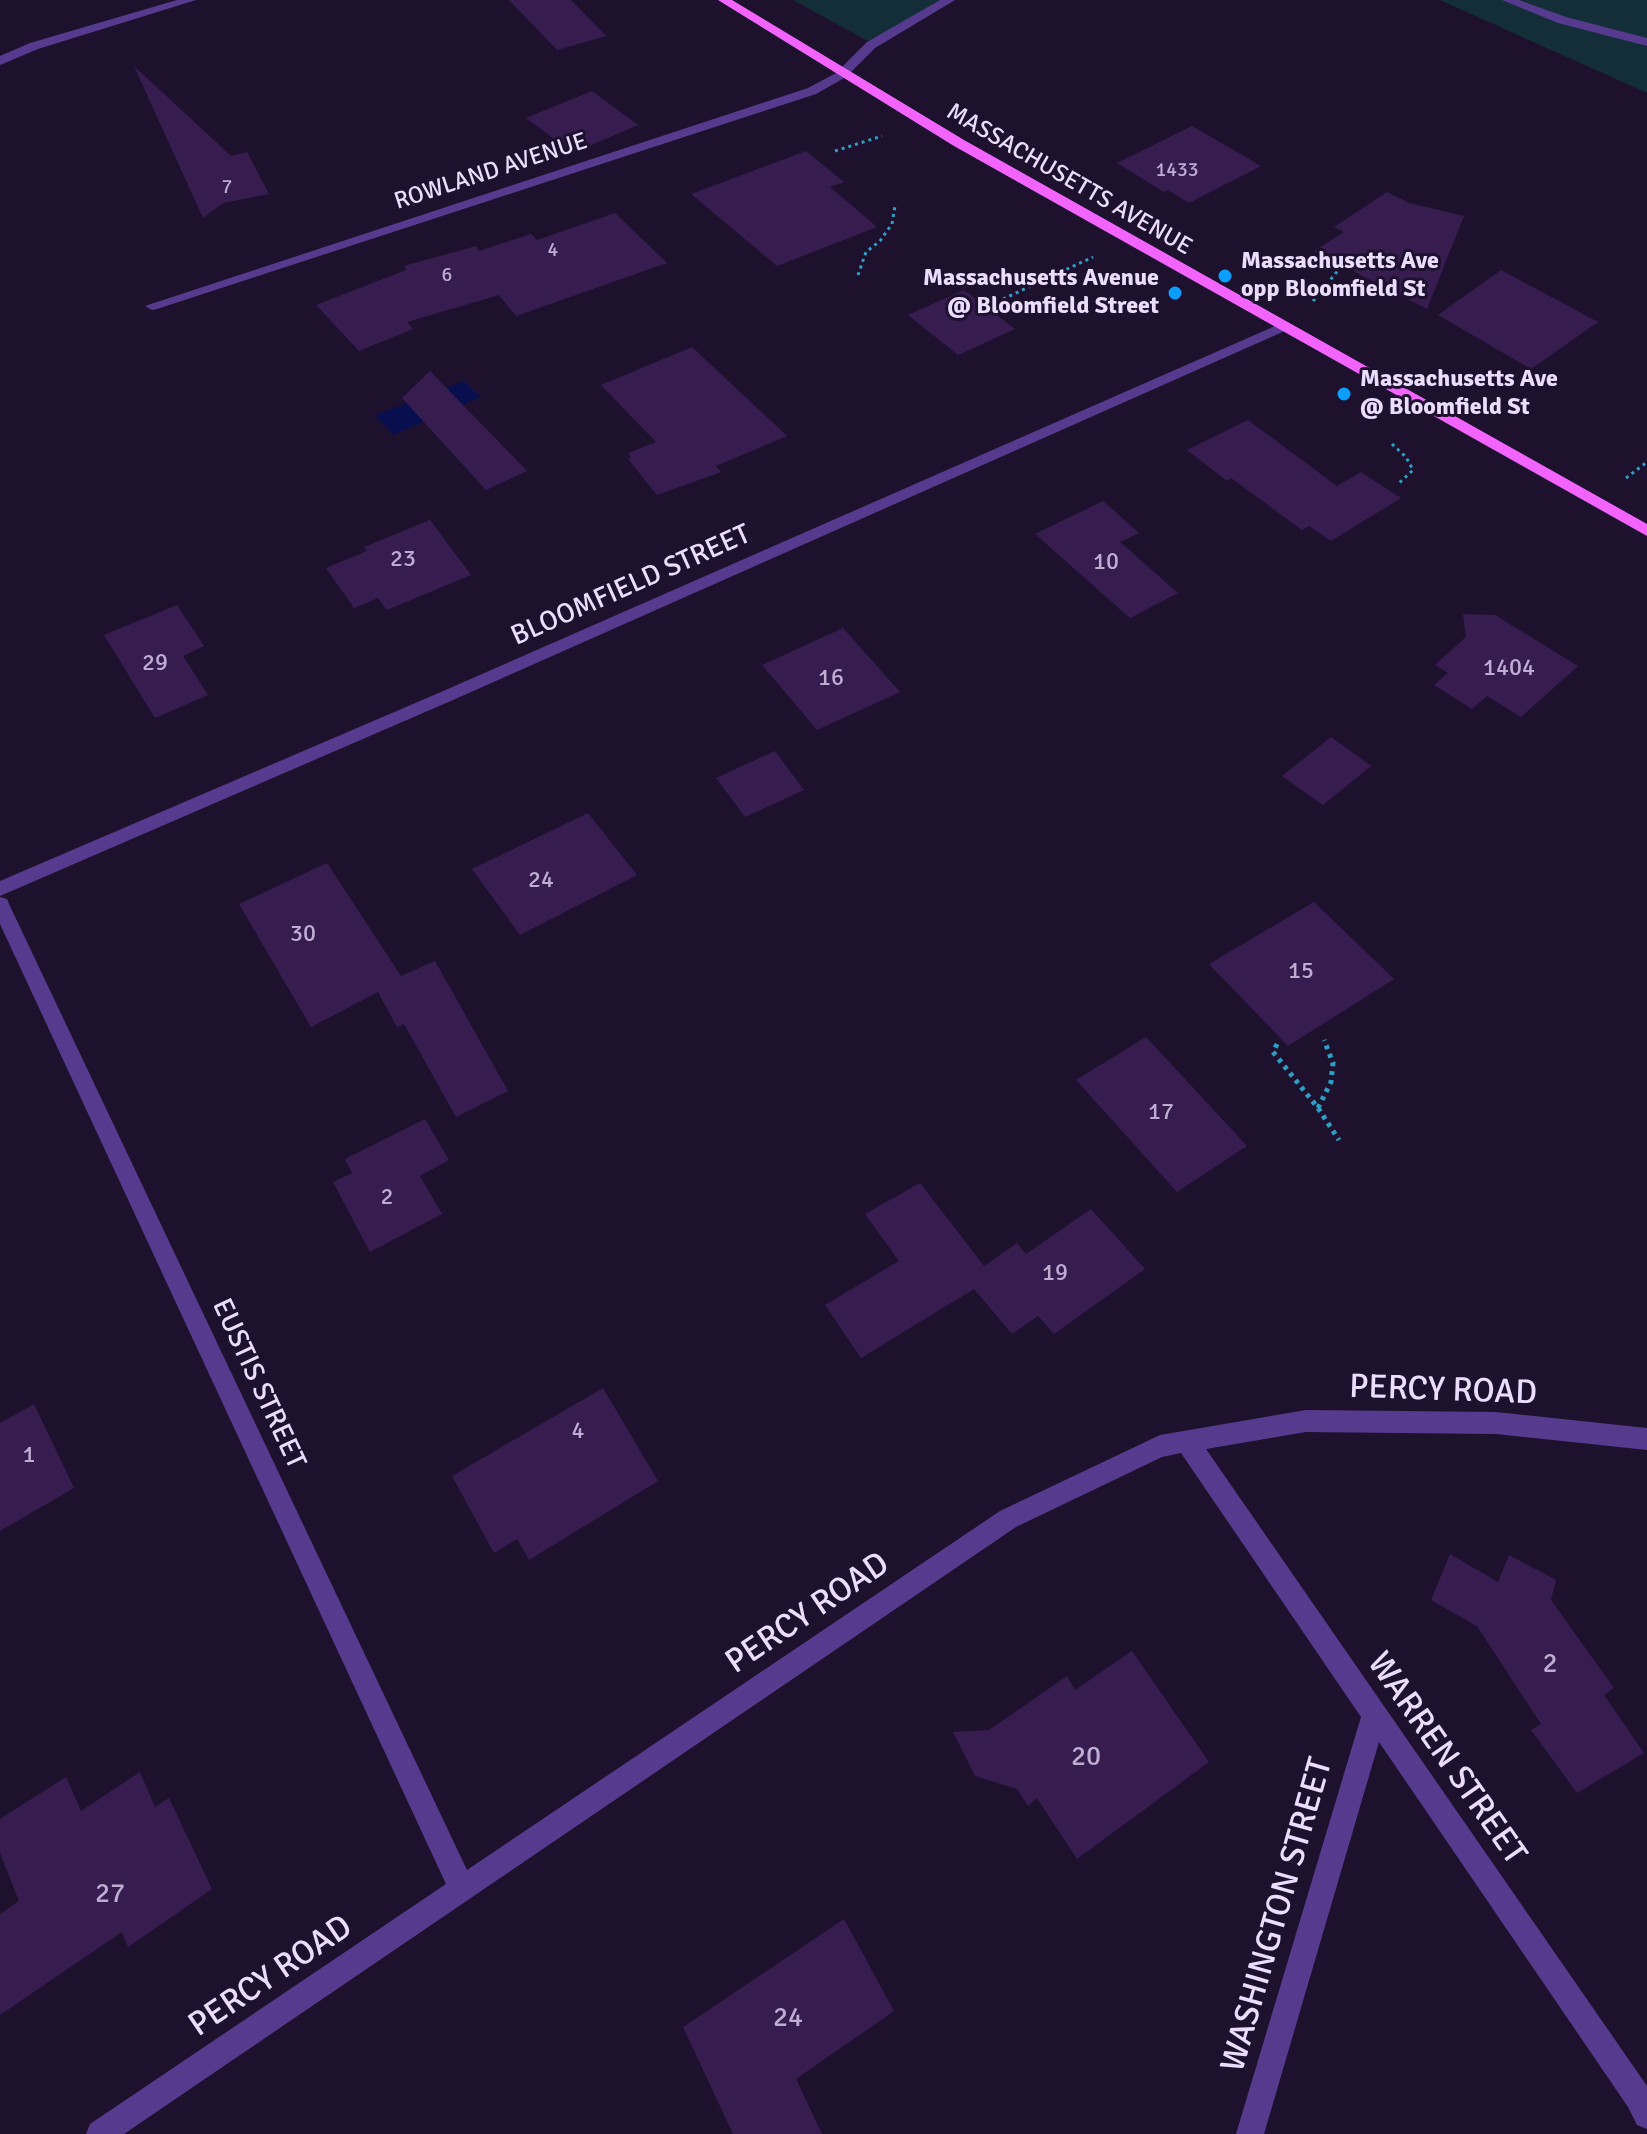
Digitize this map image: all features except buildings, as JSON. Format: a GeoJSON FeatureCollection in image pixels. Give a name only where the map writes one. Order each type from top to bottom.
{"type":"FeatureCollection","features":[{"type":"Feature","properties":{"kind":"main road","name":"MASSACHUSETTS AVENUE"},"geometry":{"type":"LineString","coordinates":[[724,0],[842,74],[1282,327],[1647,531]]}},
{"type":"Feature","properties":{"kind":"street"},"geometry":{"type":"LineString","coordinates":[[0,61],[34,46],[190,0]]}},
{"type":"Feature","properties":{"kind":"street","name":"ROWLAND AVENUE"},"geometry":{"type":"LineString","coordinates":[[152,306],[812,91],[842,74],[871,45],[949,0]]}},
{"type":"Feature","properties":{"kind":"street"},"geometry":{"type":"LineString","coordinates":[[1508,0],[1562,20],[1647,42]]}},
{"type":"Feature","properties":{"kind":"street","name":"BLOOMFIELD STREET"},"geometry":{"type":"LineString","coordinates":[[0,889],[447,696],[1282,327]]}},
{"type":"Feature","properties":{"kind":"street","name":"EUSTIS STREET"},"geometry":{"type":"LineString","coordinates":[[0,904],[462,1889]]}},
{"type":"Feature","properties":{"kind":"street","name":"PERCY ROAD"},"geometry":{"type":"LineString","coordinates":[[100,2134],[1008,1519],[1160,1446],[1306,1421],[1496,1423],[1647,1439]]}},
{"type":"Feature","properties":{"kind":"street","name":"WARREN STREET"},"geometry":{"type":"LineString","coordinates":[[1187,1442],[1629,2083],[1647,2115]]}},
{"type":"Feature","properties":{"kind":"street","name":"WASHINGTON STREET"},"geometry":{"type":"LineString","coordinates":[[1250,2134],[1374,1716]]}},
{"type":"Feature","properties":{"kind":"path"},"geometry":{"type":"LineString","coordinates":[[835,151],[886,134]]}},
{"type":"Feature","properties":{"kind":"path"},"geometry":{"type":"LineString","coordinates":[[858,275],[866,252],[880,241],[892,224],[895,206]]}},
{"type":"Feature","properties":{"kind":"path"},"geometry":{"type":"LineString","coordinates":[[1003,299],[1094,256]]}},
{"type":"Feature","properties":{"kind":"path"},"geometry":{"type":"LineString","coordinates":[[1313,302],[1340,268]]}},
{"type":"Feature","properties":{"kind":"path"},"geometry":{"type":"LineString","coordinates":[[1392,444],[1406,457],[1413,470],[1398,484]]}},
{"type":"Feature","properties":{"kind":"path"},"geometry":{"type":"LineString","coordinates":[[1625,479],[1647,462]]}},
{"type":"Feature","properties":{"kind":"path"},"geometry":{"type":"LineString","coordinates":[[1318,1108],[1331,1082],[1333,1063],[1324,1040]]}},
{"type":"Feature","properties":{"kind":"path"},"geometry":{"type":"LineString","coordinates":[[1277,1044],[1273,1052],[1318,1108],[1339,1140]]}},
{"type":"Feature","properties":{"kind":"shaded area"},"geometry":{"type":"Polygon","coordinates":[[[793,0],[945,0],[868,41],[793,0]]]}},
{"type":"Feature","properties":{"kind":"shaded area"},"geometry":{"type":"Polygon","coordinates":[[[1440,0],[1647,0],[1647,93],[1440,0]]]}},
{"type":"Feature","properties":{"kind":"shaded area"},"geometry":{"type":"Polygon","coordinates":[[[464,381],[481,397],[393,435],[375,415],[464,381]]]}},
{"type":"Feature","properties":{"kind":"place","name":"Massachusetts Ave opp Bloomfield St"},"geometry":{"type":"Point","coordinates":[1225,276]}},
{"type":"Feature","properties":{"kind":"place","name":"Massachusetts Avenue @ Bloomfield Street"},"geometry":{"type":"Point","coordinates":[1175,293]}},
{"type":"Feature","properties":{"kind":"place","name":"Massachusetts Ave @ Bloomfield St"},"geometry":{"type":"Point","coordinates":[1344,394]}}]}
